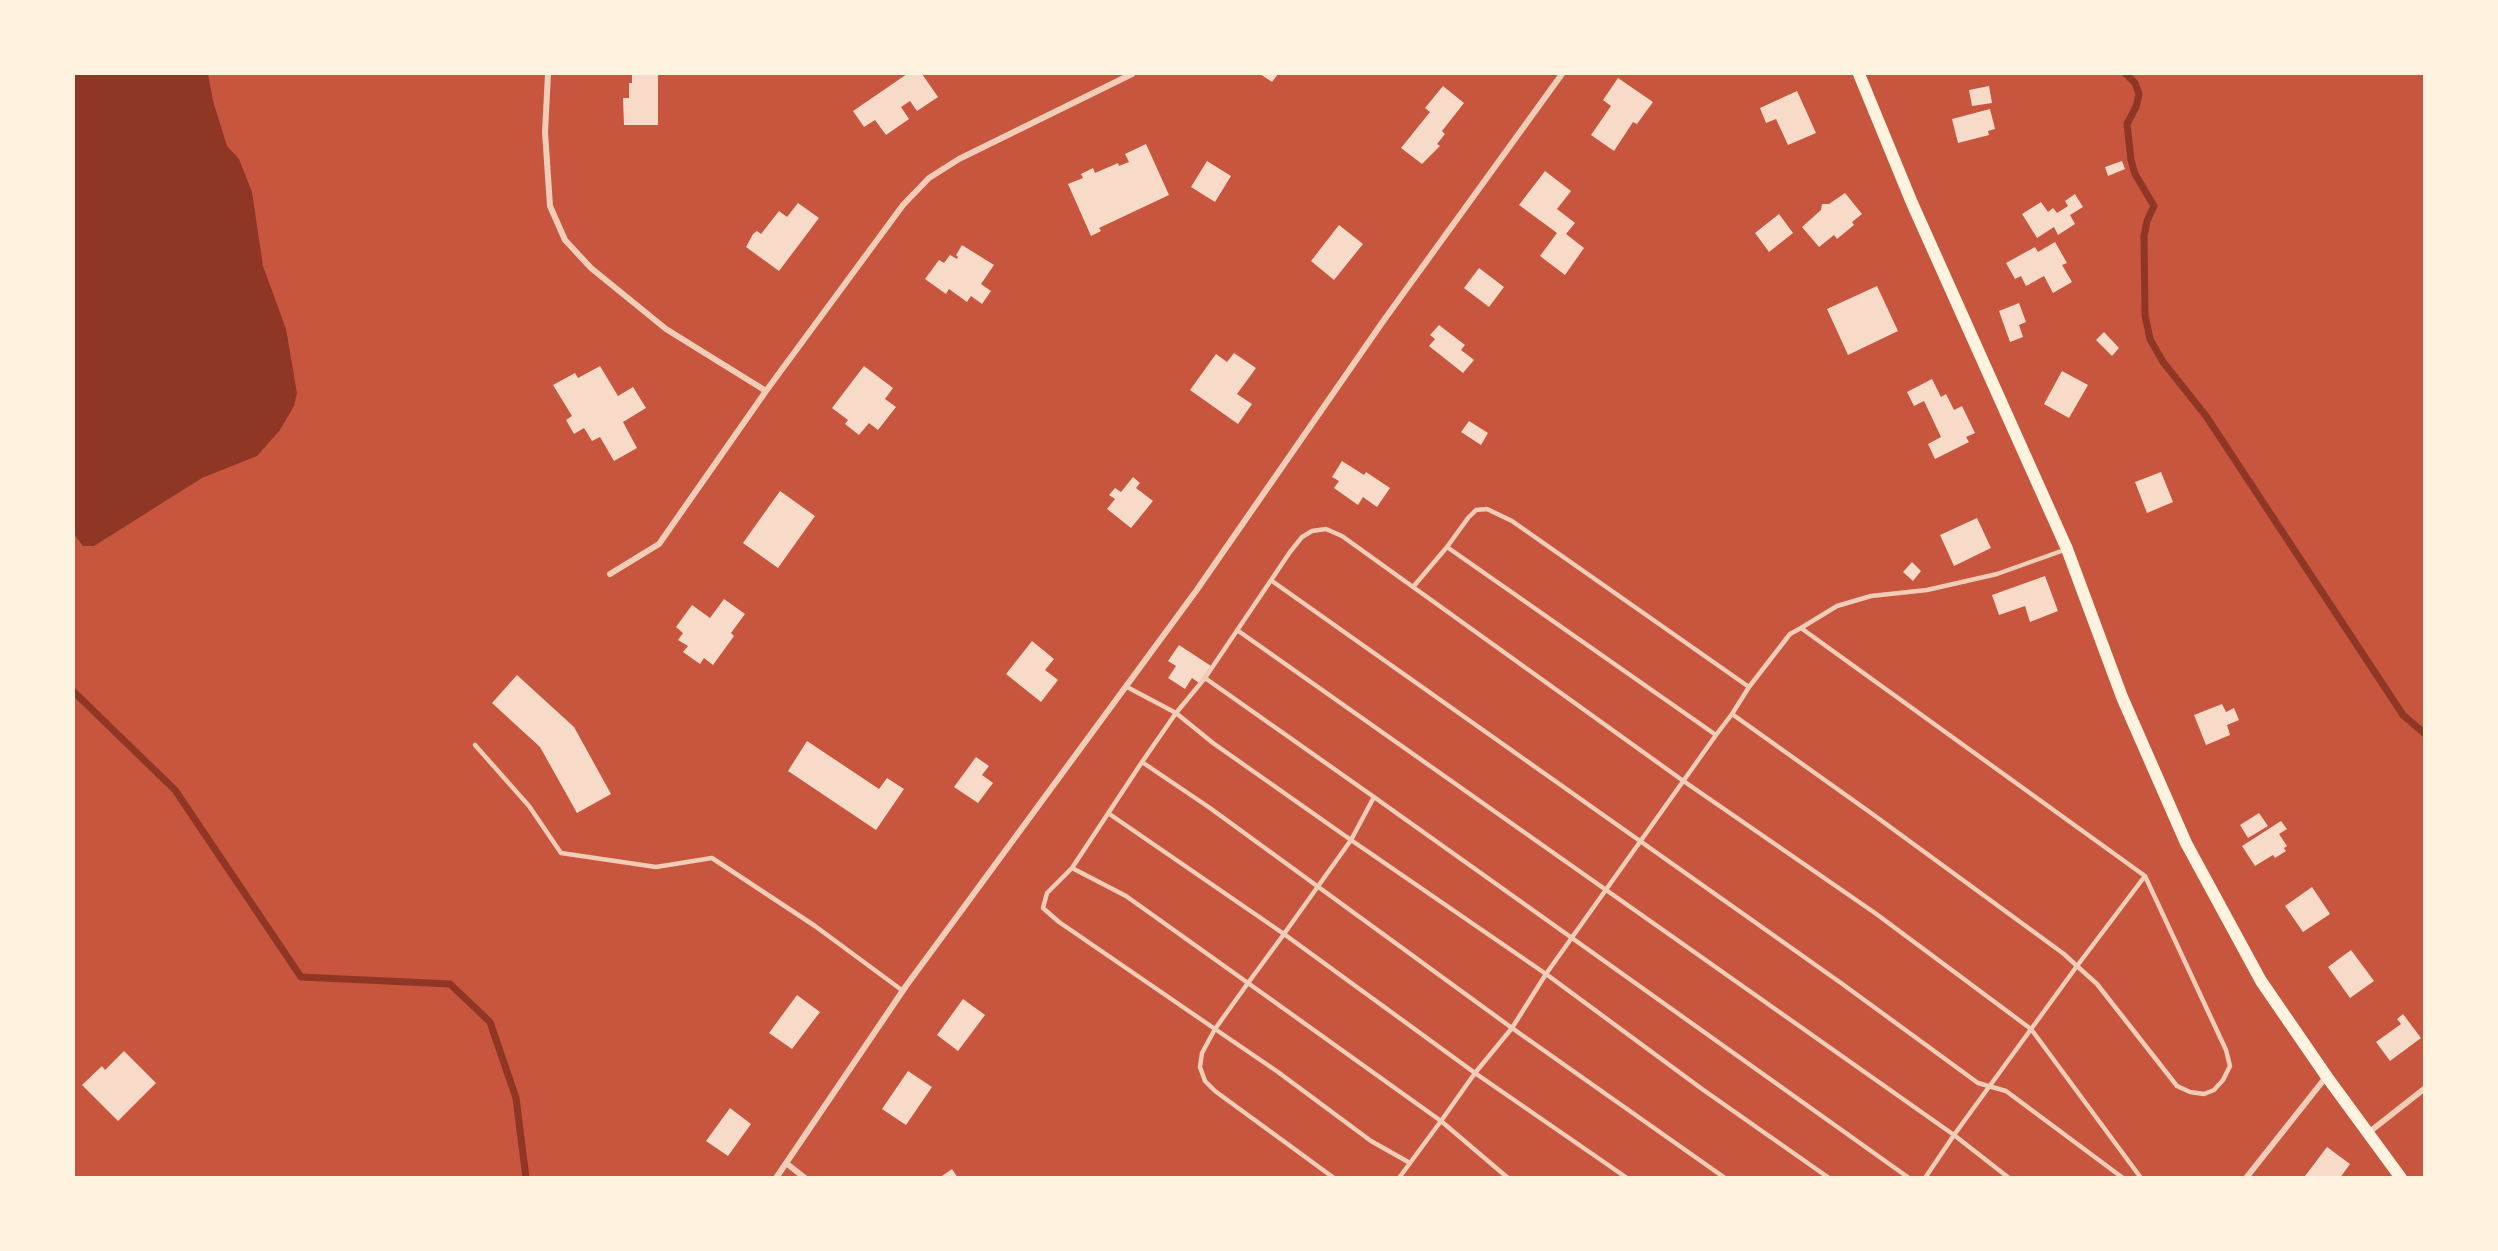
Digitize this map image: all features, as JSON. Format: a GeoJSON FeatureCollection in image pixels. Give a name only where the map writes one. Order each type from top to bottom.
{"type":"FeatureCollection","features":[{"type":"Feature","properties":{"kind":"main road"},"geometry":{"type":"LineString","coordinates":[[1859,74],[1912,203],[2067,549],[2122,698],[2186,843],[2261,981],[2327,1077],[2401,1178]]}},
{"type":"Feature","properties":{"kind":"street"},"geometry":{"type":"LineString","coordinates":[[548,74],[545,132],[550,206],[565,240],[591,268],[666,329],[766,391]]}},
{"type":"Feature","properties":{"kind":"street"},"geometry":{"type":"LineString","coordinates":[[610,574],[658,544],[766,391],[903,205],[929,178],[959,159],[1132,74]]}},
{"type":"Feature","properties":{"kind":"street"},"geometry":{"type":"LineString","coordinates":[[776,1178],[903,991],[1196,591],[1384,320],[1562,74]]}},
{"type":"Feature","properties":{"kind":"street"},"geometry":{"type":"LineString","coordinates":[[2246,1178],[2327,1077]]}},
{"type":"Feature","properties":{"kind":"street"},"geometry":{"type":"LineString","coordinates":[[2368,1133],[2424,1089]]}},
{"type":"Feature","properties":{"kind":"street"},"geometry":{"type":"LineString","coordinates":[[786,1163],[805,1178]]}},
{"type":"Feature","properties":{"kind":"lane"},"geometry":{"type":"LineString","coordinates":[[1413,587],[1468,518],[1476,510],[1487,509],[1512,521],[1749,687]]}},
{"type":"Feature","properties":{"kind":"lane"},"geometry":{"type":"LineString","coordinates":[[1410,1163],[1371,1141],[1278,1072],[1048,914],[1043,908],[1047,893],[1072,868],[1176,713],[1205,678],[1302,537],[1312,531],[1326,529],[1342,536],[1682,780],[1865,906],[2031,1029],[2141,1178]]}},
{"type":"Feature","properties":{"kind":"lane"},"geometry":{"type":"LineString","coordinates":[[1447,547],[1716,735]]}},
{"type":"Feature","properties":{"kind":"lane"},"geometry":{"type":"LineString","coordinates":[[1399,1178],[1475,1073],[1512,1028],[1546,974],[1682,780],[1790,634],[1837,606],[1871,596],[1927,590],[1997,574],[2067,549]]}},
{"type":"Feature","properties":{"kind":"lane"},"geometry":{"type":"LineString","coordinates":[[1272,581],[1977,1083],[2006,1091],[2123,1178]]}},
{"type":"Feature","properties":{"kind":"lane"},"geometry":{"type":"LineString","coordinates":[[1732,714],[2064,954],[2097,984],[2177,1086],[2190,1092],[2204,1094],[2214,1090],[2223,1080],[2230,1066],[2226,1050],[2145,876],[1801,628]]}},
{"type":"Feature","properties":{"kind":"lane"},"geometry":{"type":"LineString","coordinates":[[1237,630],[1954,1135],[2009,1178]]}},
{"type":"Feature","properties":{"kind":"lane"},"geometry":{"type":"LineString","coordinates":[[1205,678],[1909,1178]]}},
{"type":"Feature","properties":{"kind":"lane"},"geometry":{"type":"LineString","coordinates":[[1127,687],[1176,713],[1213,743],[1546,974],[1702,1089],[1829,1178]]}},
{"type":"Feature","properties":{"kind":"lane"},"geometry":{"type":"LineString","coordinates":[[475,745],[529,806],[561,853],[656,867],[712,858],[815,926],[903,991]]}},
{"type":"Feature","properties":{"kind":"lane"},"geometry":{"type":"LineString","coordinates":[[1142,762],[1210,808],[1512,1028],[1725,1178]]}},
{"type":"Feature","properties":{"kind":"lane"},"geometry":{"type":"LineString","coordinates":[[1334,1178],[1215,1091],[1205,1081],[1200,1067],[1202,1053],[1215,1029],[1351,840],[1374,797]]}},
{"type":"Feature","properties":{"kind":"lane"},"geometry":{"type":"LineString","coordinates":[[1108,813],[1284,934],[1475,1073],[1626,1178]]}},
{"type":"Feature","properties":{"kind":"lane"},"geometry":{"type":"LineString","coordinates":[[1072,868],[1126,896],[1441,1121],[1508,1178]]}},
{"type":"Feature","properties":{"kind":"lane"},"geometry":{"type":"LineString","coordinates":[[1925,1178],[1989,1085],[2145,876]]}},
{"type":"Feature","properties":{"kind":"shaded area"},"geometry":{"type":"Polygon","coordinates":[[[74,74],[208,74],[213,101],[227,146],[239,159],[252,192],[263,266],[286,329],[297,393],[294,406],[280,430],[257,456],[202,478],[94,546],[83,546],[74,534],[74,74]]]}},
{"type":"Feature","properties":{"kind":"building"},"geometry":{"type":"Polygon","coordinates":[[[632,74],[658,74],[658,125],[624,125],[623,98],[629,98],[629,83],[632,83],[632,74]]]}},
{"type":"Feature","properties":{"kind":"building"},"geometry":{"type":"Polygon","coordinates":[[[907,74],[922,74],[938,97],[917,111],[910,101],[901,107],[909,119],[886,135],[875,120],[864,127],[853,111],[907,74]]]}},
{"type":"Feature","properties":{"kind":"building"},"geometry":{"type":"Polygon","coordinates":[[[1260,74],[1278,74],[1272,82],[1260,74]]]}},
{"type":"Feature","properties":{"kind":"building"},"geometry":{"type":"Polygon","coordinates":[[[1618,78],[1653,102],[1637,124],[1633,122],[1614,151],[1591,135],[1611,106],[1603,100],[1618,78]]]}},
{"type":"Feature","properties":{"kind":"building"},"geometry":{"type":"Polygon","coordinates":[[[1443,86],[1464,103],[1442,131],[1445,134],[1437,144],[1440,146],[1422,164],[1401,148],[1430,112],[1425,108],[1443,86]]]}},
{"type":"Feature","properties":{"kind":"building"},"geometry":{"type":"Polygon","coordinates":[[[1989,86],[1992,103],[1972,106],[1969,90],[1989,86]]]}},
{"type":"Feature","properties":{"kind":"building"},"geometry":{"type":"Polygon","coordinates":[[[1797,91],[1816,133],[1788,145],[1776,119],[1766,123],[1760,108],[1797,91]]]}},
{"type":"Feature","properties":{"kind":"building"},"geometry":{"type":"Polygon","coordinates":[[[1990,109],[1995,129],[1988,131],[1989,135],[1958,143],[1952,119],[1990,109]]]}},
{"type":"Feature","properties":{"kind":"building"},"geometry":{"type":"Polygon","coordinates":[[[1146,144],[1169,195],[1099,228],[1101,231],[1091,236],[1068,184],[1083,178],[1081,174],[1093,168],[1095,173],[1118,163],[1119,166],[1129,162],[1125,154],[1146,144]]]}},
{"type":"Feature","properties":{"kind":"building"},"geometry":{"type":"Polygon","coordinates":[[[1207,161],[1231,176],[1215,202],[1191,187],[1207,161]]]}},
{"type":"Feature","properties":{"kind":"building"},"geometry":{"type":"Polygon","coordinates":[[[2122,161],[2125,169],[2108,176],[2105,167],[2122,161]]]}},
{"type":"Feature","properties":{"kind":"building"},"geometry":{"type":"Polygon","coordinates":[[[1545,171],[1571,191],[1557,209],[1575,223],[1566,234],[1584,248],[1565,275],[1540,256],[1557,233],[1519,205],[1545,171]]]}},
{"type":"Feature","properties":{"kind":"building"},"geometry":{"type":"Polygon","coordinates":[[[1845,193],[1862,214],[1852,222],[1854,225],[1837,239],[1834,235],[1819,247],[1802,227],[1821,210],[1822,204],[1829,204],[1845,193]]]}},
{"type":"Feature","properties":{"kind":"building"},"geometry":{"type":"Polygon","coordinates":[[[2075,194],[2083,207],[2070,215],[2075,224],[2058,235],[2054,227],[2037,238],[2022,214],[2041,202],[2048,212],[2053,208],[2057,213],[2068,206],[2065,201],[2075,194]]]}},
{"type":"Feature","properties":{"kind":"building"},"geometry":{"type":"Polygon","coordinates":[[[798,203],[819,218],[779,271],[746,247],[753,234],[757,231],[761,234],[779,211],[787,217],[798,203]]]}},
{"type":"Feature","properties":{"kind":"building"},"geometry":{"type":"Polygon","coordinates":[[[1779,214],[1793,233],[1769,252],[1755,233],[1779,214]]]}},
{"type":"Feature","properties":{"kind":"building"},"geometry":{"type":"Polygon","coordinates":[[[1339,225],[1363,244],[1334,280],[1311,261],[1339,225]]]}},
{"type":"Feature","properties":{"kind":"building"},"geometry":{"type":"Polygon","coordinates":[[[2055,242],[2067,263],[2062,265],[2072,282],[2053,293],[2044,276],[2026,286],[2021,276],[2015,279],[2006,263],[2035,247],[2038,252],[2055,242]]]}},
{"type":"Feature","properties":{"kind":"building"},"geometry":{"type":"Polygon","coordinates":[[[962,245],[994,265],[981,284],[991,291],[982,304],[971,296],[967,302],[949,289],[946,294],[925,279],[939,260],[944,263],[950,255],[957,259],[956,255],[962,245]]]}},
{"type":"Feature","properties":{"kind":"building"},"geometry":{"type":"Polygon","coordinates":[[[1479,268],[1504,287],[1489,307],[1464,288],[1479,268]]]}},
{"type":"Feature","properties":{"kind":"building"},"geometry":{"type":"Polygon","coordinates":[[[1877,286],[1898,331],[1848,355],[1827,309],[1877,286]]]}},
{"type":"Feature","properties":{"kind":"building"},"geometry":{"type":"Polygon","coordinates":[[[2019,303],[2026,322],[2019,325],[2023,337],[2010,342],[1999,311],[2019,303]]]}},
{"type":"Feature","properties":{"kind":"building"},"geometry":{"type":"Polygon","coordinates":[[[1439,325],[1465,345],[1461,350],[1474,360],[1463,373],[1429,346],[1435,339],[1430,335],[1439,325]]]}},
{"type":"Feature","properties":{"kind":"building"},"geometry":{"type":"Polygon","coordinates":[[[2104,332],[2119,348],[2112,356],[2096,340],[2104,332]]]}},
{"type":"Feature","properties":{"kind":"building"},"geometry":{"type":"Polygon","coordinates":[[[1234,353],[1256,368],[1237,394],[1252,404],[1238,424],[1190,390],[1216,354],[1227,362],[1234,353]]]}},
{"type":"Feature","properties":{"kind":"building"},"geometry":{"type":"Polygon","coordinates":[[[600,366],[618,396],[633,387],[646,408],[623,422],[637,448],[614,461],[600,437],[592,441],[584,428],[574,434],[566,420],[572,416],[553,385],[575,373],[578,378],[600,366]]]}},
{"type":"Feature","properties":{"kind":"building"},"geometry":{"type":"Polygon","coordinates":[[[864,366],[893,388],[885,399],[896,407],[878,430],[869,423],[859,435],[845,424],[848,420],[832,408],[864,366]]]}},
{"type":"Feature","properties":{"kind":"building"},"geometry":{"type":"Polygon","coordinates":[[[2062,371],[2088,385],[2069,418],[2044,404],[2062,371]]]}},
{"type":"Feature","properties":{"kind":"building"},"geometry":{"type":"Polygon","coordinates":[[[1932,379],[1941,397],[1946,394],[1954,410],[1962,406],[1975,433],[1966,437],[1969,442],[1935,459],[1928,444],[1941,437],[1924,401],[1914,406],[1907,392],[1932,379]]]}},
{"type":"Feature","properties":{"kind":"building"},"geometry":{"type":"Polygon","coordinates":[[[1469,421],[1488,433],[1481,445],[1461,432],[1469,421]]]}},
{"type":"Feature","properties":{"kind":"building"},"geometry":{"type":"Polygon","coordinates":[[[1342,461],[1364,475],[1366,472],[1390,488],[1377,507],[1363,497],[1358,505],[1334,488],[1339,481],[1332,477],[1342,461]]]}},
{"type":"Feature","properties":{"kind":"building"},"geometry":{"type":"Polygon","coordinates":[[[2161,472],[2173,502],[2147,513],[2135,482],[2161,472]]]}},
{"type":"Feature","properties":{"kind":"building"},"geometry":{"type":"Polygon","coordinates":[[[1133,477],[1140,483],[1136,488],[1153,501],[1131,528],[1107,509],[1115,499],[1109,495],[1115,488],[1121,492],[1133,477]]]}},
{"type":"Feature","properties":{"kind":"building"},"geometry":{"type":"Polygon","coordinates":[[[780,491],[815,516],[778,568],[743,543],[780,491]]]}},
{"type":"Feature","properties":{"kind":"building"},"geometry":{"type":"Polygon","coordinates":[[[1977,518],[1991,548],[1954,566],[1940,535],[1977,518]]]}},
{"type":"Feature","properties":{"kind":"building"},"geometry":{"type":"Polygon","coordinates":[[[1912,562],[1921,571],[1913,581],[1903,572],[1912,562]]]}},
{"type":"Feature","properties":{"kind":"building"},"geometry":{"type":"Polygon","coordinates":[[[2045,576],[2058,611],[2030,622],[2025,606],[1999,615],[1992,595],[2045,576]]]}},
{"type":"Feature","properties":{"kind":"building"},"geometry":{"type":"Polygon","coordinates":[[[724,599],[745,614],[731,633],[734,636],[713,665],[704,658],[700,664],[683,652],[688,646],[678,640],[683,633],[676,627],[692,605],[710,618],[724,599]]]}},
{"type":"Feature","properties":{"kind":"building"},"geometry":{"type":"Polygon","coordinates":[[[1032,641],[1054,659],[1045,670],[1058,680],[1041,702],[1006,674],[1032,641]]]}},
{"type":"Feature","properties":{"kind":"building"},"geometry":{"type":"Polygon","coordinates":[[[1179,645],[1211,666],[1199,683],[1192,678],[1185,689],[1168,678],[1176,666],[1168,661],[1179,645]]]}},
{"type":"Feature","properties":{"kind":"building"},"geometry":{"type":"Polygon","coordinates":[[[517,675],[574,727],[611,794],[577,813],[540,747],[492,703],[517,675]]]}},
{"type":"Feature","properties":{"kind":"building"},"geometry":{"type":"Polygon","coordinates":[[[2222,704],[2226,712],[2234,708],[2239,720],[2227,725],[2230,735],[2206,745],[2194,715],[2222,704]]]}},
{"type":"Feature","properties":{"kind":"building"},"geometry":{"type":"Polygon","coordinates":[[[807,741],[879,789],[887,778],[904,789],[876,830],[788,771],[807,741]]]}},
{"type":"Feature","properties":{"kind":"building"},"geometry":{"type":"Polygon","coordinates":[[[976,757],[989,766],[982,775],[993,783],[978,803],[954,787],[976,757]]]}},
{"type":"Feature","properties":{"kind":"building"},"geometry":{"type":"Polygon","coordinates":[[[2259,813],[2268,826],[2248,838],[2240,825],[2259,813]]]}},
{"type":"Feature","properties":{"kind":"building"},"geometry":{"type":"Polygon","coordinates":[[[2281,821],[2287,829],[2279,834],[2287,846],[2284,848],[2286,851],[2275,858],[2273,855],[2255,866],[2242,846],[2281,821]]]}},
{"type":"Feature","properties":{"kind":"building"},"geometry":{"type":"Polygon","coordinates":[[[2312,887],[2330,914],[2303,932],[2285,906],[2312,887]]]}},
{"type":"Feature","properties":{"kind":"building"},"geometry":{"type":"Polygon","coordinates":[[[2351,950],[2374,981],[2350,998],[2328,967],[2351,950]]]}},
{"type":"Feature","properties":{"kind":"building"},"geometry":{"type":"Polygon","coordinates":[[[797,995],[820,1012],[792,1049],[769,1033],[797,995]]]}},
{"type":"Feature","properties":{"kind":"building"},"geometry":{"type":"Polygon","coordinates":[[[963,999],[985,1015],[958,1051],[937,1035],[963,999]]]}},
{"type":"Feature","properties":{"kind":"building"},"geometry":{"type":"Polygon","coordinates":[[[2403,1014],[2421,1038],[2390,1061],[2376,1042],[2401,1024],[2397,1019],[2403,1014]]]}},
{"type":"Feature","properties":{"kind":"building"},"geometry":{"type":"Polygon","coordinates":[[[124,1051],[156,1083],[118,1121],[82,1085],[102,1066],[105,1070],[124,1051]]]}},
{"type":"Feature","properties":{"kind":"building"},"geometry":{"type":"Polygon","coordinates":[[[908,1071],[932,1087],[906,1125],[882,1109],[908,1071]]]}},
{"type":"Feature","properties":{"kind":"building"},"geometry":{"type":"Polygon","coordinates":[[[730,1108],[751,1124],[728,1156],[706,1141],[730,1108]]]}},
{"type":"Feature","properties":{"kind":"building"},"geometry":{"type":"Polygon","coordinates":[[[2327,1147],[2350,1164],[2340,1178],[2307,1178],[2305,1176],[2327,1147]]]}},
{"type":"Feature","properties":{"kind":"building"},"geometry":{"type":"Polygon","coordinates":[[[952,1169],[958,1178],[939,1178],[952,1169]]]}},
{"type":"Feature","properties":{"kind":"waterway"},"geometry":{"type":"LineString","coordinates":[[2126,74],[2135,83],[2139,94],[2136,107],[2127,124],[2131,160],[2135,174],[2154,206],[2147,221],[2144,236],[2145,315],[2150,339],[2163,362],[2206,416],[2403,715],[2424,733]]}},
{"type":"Feature","properties":{"kind":"waterway"},"geometry":{"type":"LineString","coordinates":[[74,692],[175,790],[301,977],[450,984],[490,1022],[516,1098],[526,1178]]}}]}
